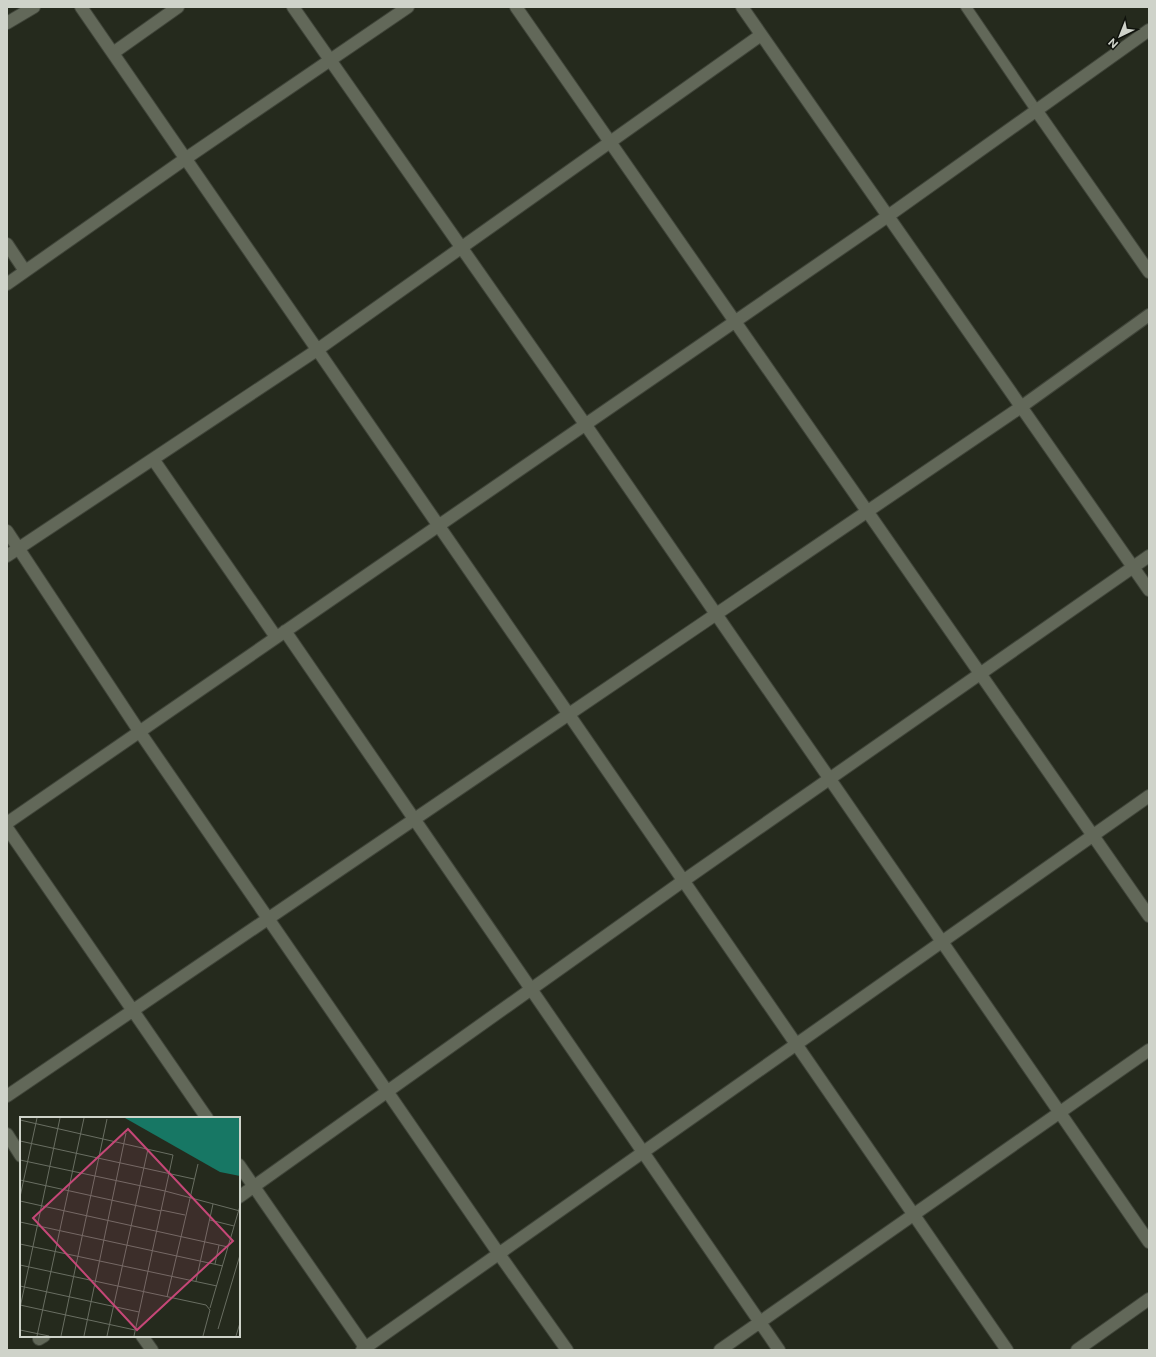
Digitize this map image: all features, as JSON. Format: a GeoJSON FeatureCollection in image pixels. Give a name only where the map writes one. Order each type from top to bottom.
{"type":"FeatureCollection","features":[{"type":"Feature","properties":{"kind":"street"},"geometry":{"type":"LineString","coordinates":[[7,23],[34,7]]}},
{"type":"Feature","properties":{"kind":"street"},"geometry":{"type":"LineString","coordinates":[[81,7],[1007,1350]]}},
{"type":"Feature","properties":{"kind":"street"},"geometry":{"type":"LineString","coordinates":[[113,53],[178,7]]}},
{"type":"Feature","properties":{"kind":"street"},"geometry":{"type":"LineString","coordinates":[[293,7],[585,424],[1149,1242]]}},
{"type":"Feature","properties":{"kind":"street"},"geometry":{"type":"LineString","coordinates":[[7,284],[185,159],[408,7]]}},
{"type":"Feature","properties":{"kind":"street"},"geometry":{"type":"LineString","coordinates":[[516,7],[1149,916]]}},
{"type":"Feature","properties":{"kind":"street"},"geometry":{"type":"LineString","coordinates":[[742,7],[1149,590]]}},
{"type":"Feature","properties":{"kind":"street"},"geometry":{"type":"LineString","coordinates":[[7,823],[888,216],[1149,30]]}},
{"type":"Feature","properties":{"kind":"street"},"geometry":{"type":"LineString","coordinates":[[7,556],[317,350],[761,35]]}},
{"type":"Feature","properties":{"kind":"street"},"geometry":{"type":"LineString","coordinates":[[1036,110],[1149,272]]}},
{"type":"Feature","properties":{"kind":"street"},"geometry":{"type":"LineString","coordinates":[[7,244],[25,271]]}},
{"type":"Feature","properties":{"kind":"street"},"geometry":{"type":"LineString","coordinates":[[7,1096],[1021,407],[1149,315]]}},
{"type":"Feature","properties":{"kind":"street"},"geometry":{"type":"LineString","coordinates":[[153,459],[414,819],[779,1350]]}},
{"type":"Feature","properties":{"kind":"street"},"geometry":{"type":"LineString","coordinates":[[7,530],[18,549],[139,731],[499,1254],[567,1350]]}},
{"type":"Feature","properties":{"kind":"street"},"geometry":{"type":"LineString","coordinates":[[240,1196],[829,778],[1149,556]]}},
{"type":"Feature","properties":{"kind":"street"},"geometry":{"type":"LineString","coordinates":[[240,1166],[365,1349],[1149,796]]}},
{"type":"Feature","properties":{"kind":"street"},"geometry":{"type":"LineString","coordinates":[[7,828],[206,1117]]}},
{"type":"Feature","properties":{"kind":"street"},"geometry":{"type":"LineString","coordinates":[[720,1350],[1149,1050]]}},
{"type":"Feature","properties":{"kind":"street"},"geometry":{"type":"LineString","coordinates":[[7,1134],[20,1154]]}},
{"type":"Feature","properties":{"kind":"street"},"geometry":{"type":"LineString","coordinates":[[1077,1350],[1149,1300]]}},
{"type":"Feature","properties":{"kind":"street"},"geometry":{"type":"LineString","coordinates":[[143,1337],[152,1350]]}},
{"type":"Feature","properties":{"kind":"lane"},"geometry":{"type":"LineString","coordinates":[[966,7],[1036,110]]}}]}
